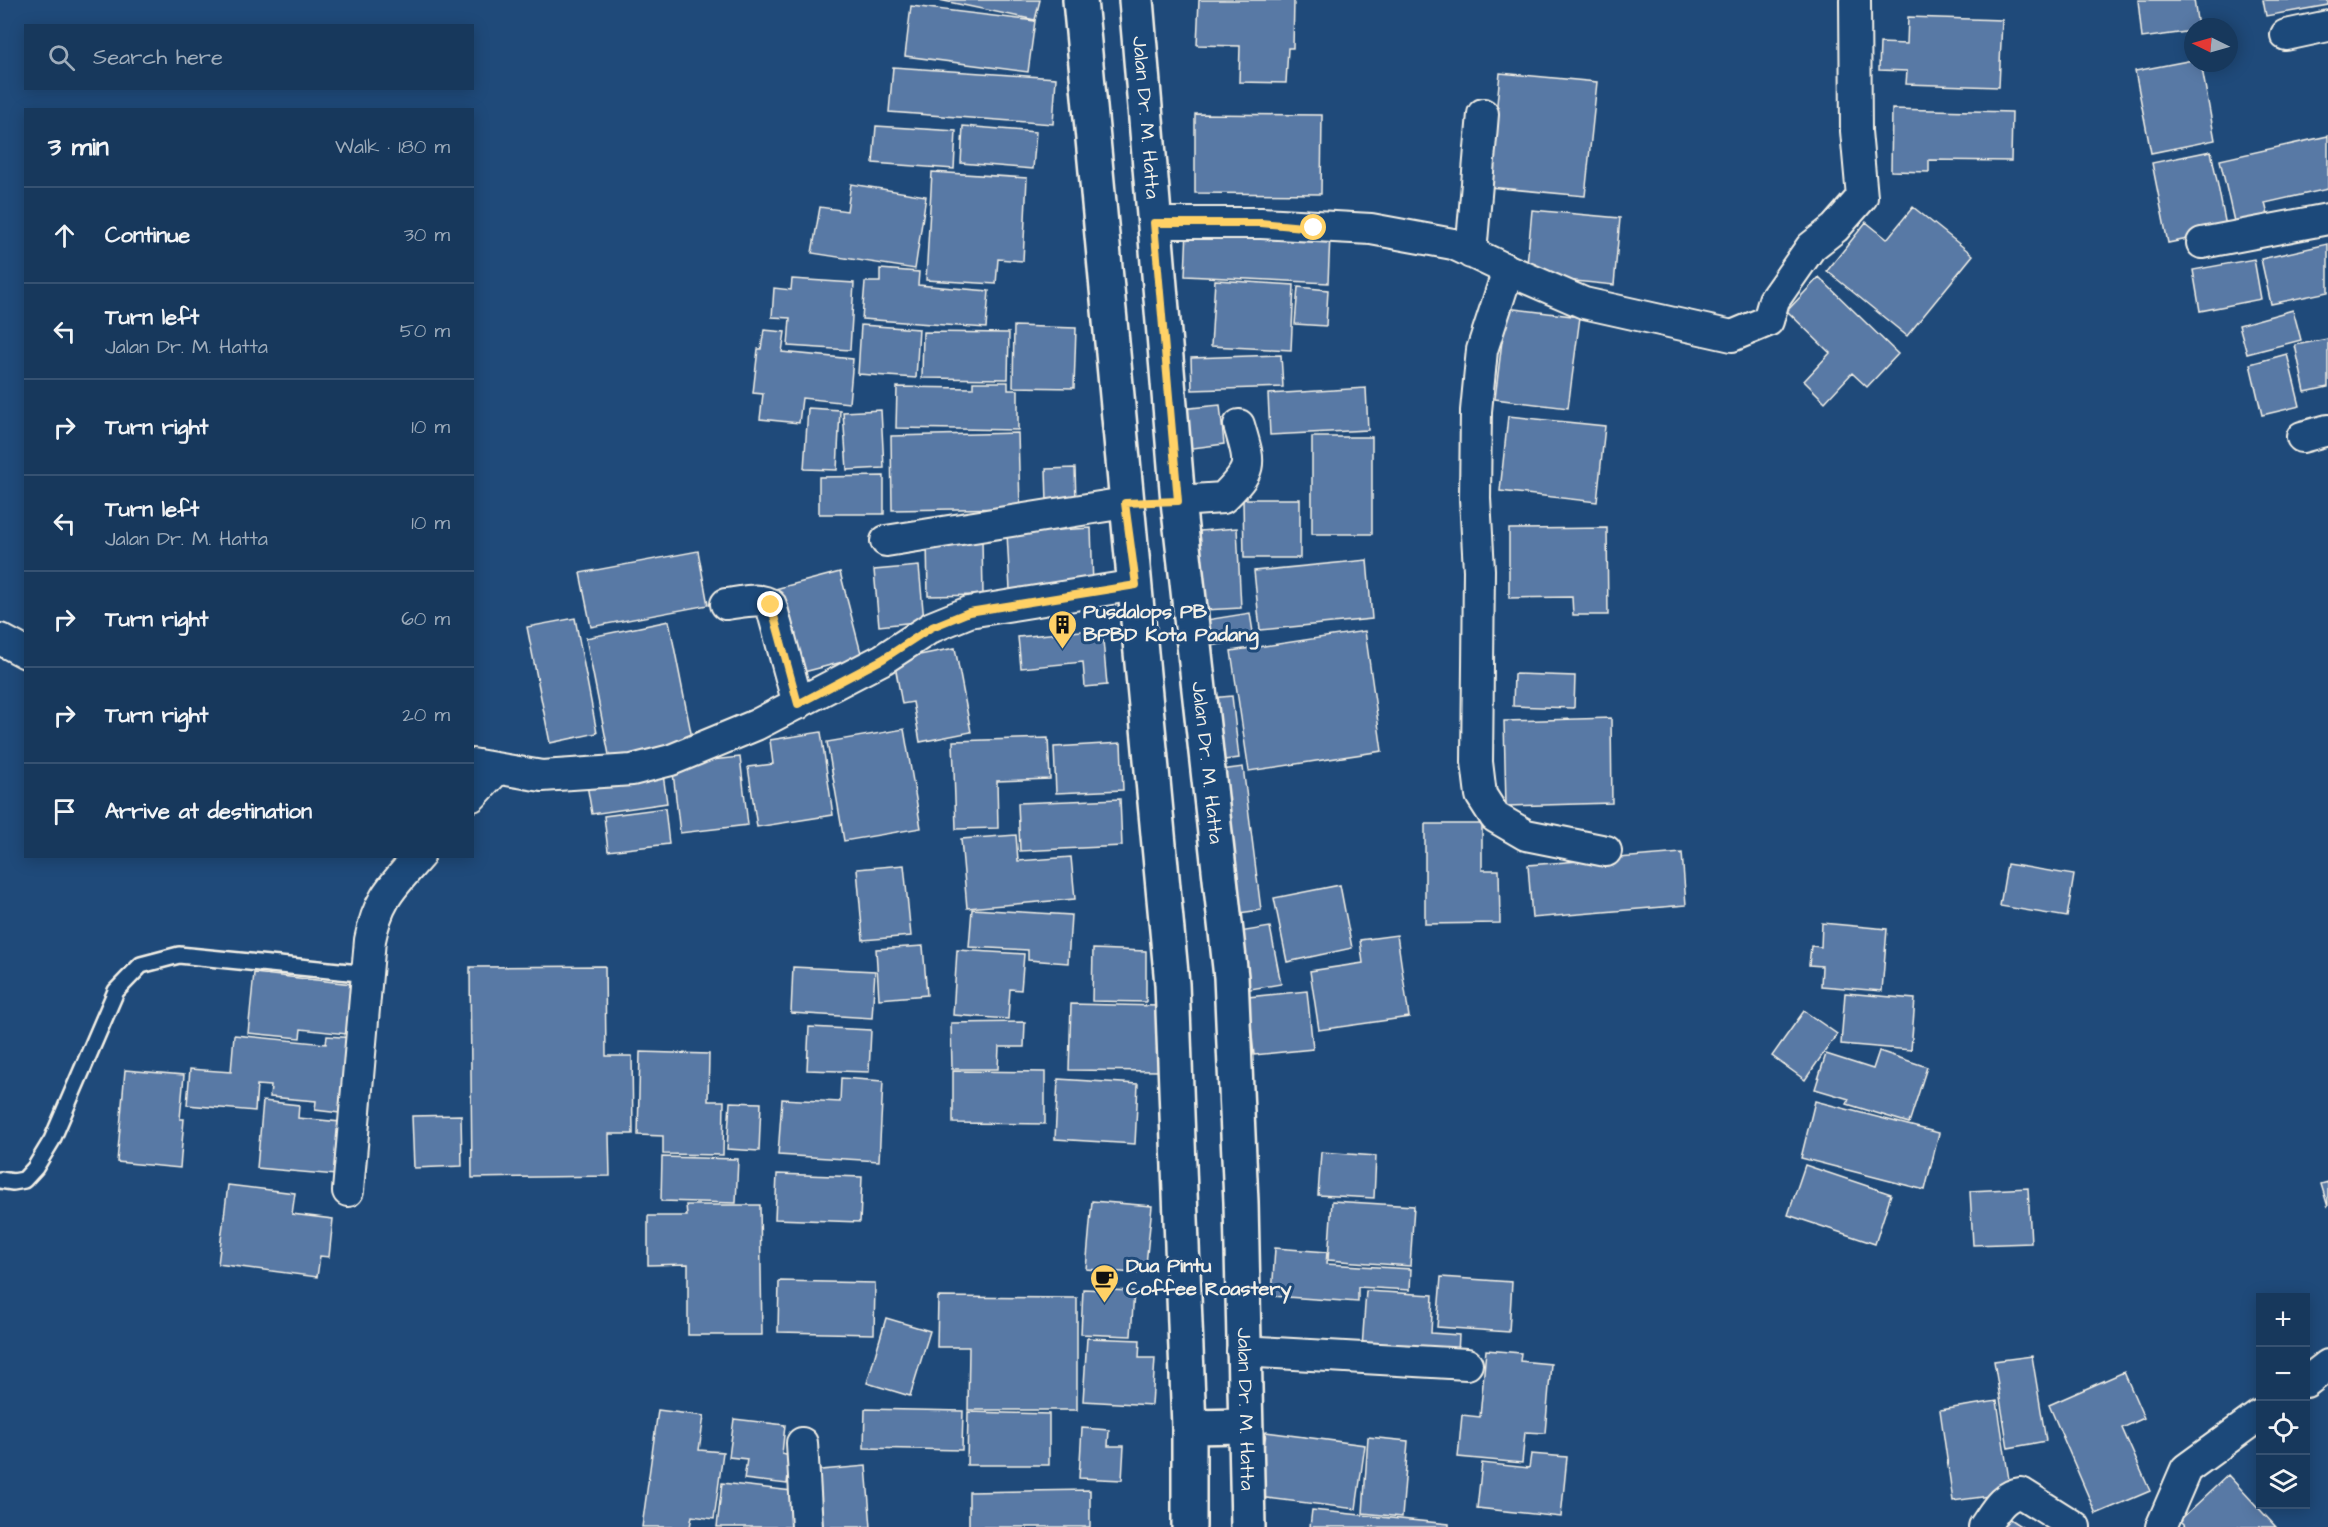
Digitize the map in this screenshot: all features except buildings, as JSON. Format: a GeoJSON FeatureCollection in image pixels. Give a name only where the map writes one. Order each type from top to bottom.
{"type":"FeatureCollection","features":[{"type":"Feature","properties":{"kind":"main road"},"geometry":{"type":"LineString","coordinates":[[1080,0],[1125,503],[1136,585],[1172,984],[1189,1426],[1189,1527]]}},
{"type":"Feature","properties":{"kind":"main road","name":"Jalan Dr. M. Hatta"},"geometry":{"type":"LineString","coordinates":[[1136,0],[1178,501],[1230,977],[1241,1202],[1242,1351],[1248,1527]]}},
{"type":"Feature","properties":{"kind":"main road"},"geometry":{"type":"LineString","coordinates":[[1125,503],[1178,501]]}},
{"type":"Feature","properties":{"kind":"main road"},"geometry":{"type":"LineString","coordinates":[[1189,1426],[1245,1426]]}},
{"type":"Feature","properties":{"kind":"street"},"geometry":{"type":"LineString","coordinates":[[1154,223],[1261,223],[1371,229],[1453,244],[1584,303],[1732,336],[1768,321],[1774,300],[1811,248],[1835,228],[1862,197],[1856,131],[1855,0]]}},
{"type":"Feature","properties":{"kind":"street"},"geometry":{"type":"LineString","coordinates":[[2286,35],[2328,26]]}},
{"type":"Feature","properties":{"kind":"street"},"geometry":{"type":"LineString","coordinates":[[1471,253],[1483,114]]}},
{"type":"Feature","properties":{"kind":"street"},"geometry":{"type":"LineString","coordinates":[[2202,243],[2328,219]]}},
{"type":"Feature","properties":{"kind":"street"},"geometry":{"type":"LineString","coordinates":[[1508,270],[1482,350],[1476,411],[1475,498],[1479,570],[1477,762],[1481,795],[1495,817],[1526,835],[1606,851]]}},
{"type":"Feature","properties":{"kind":"street"},"geometry":{"type":"LineString","coordinates":[[1178,501],[1223,498],[1244,477],[1249,460],[1239,425]]}},
{"type":"Feature","properties":{"kind":"street"},"geometry":{"type":"LineString","coordinates":[[886,541],[1125,503]]}},
{"type":"Feature","properties":{"kind":"street"},"geometry":{"type":"LineString","coordinates":[[474,791],[484,767],[542,776],[632,770],[671,760],[756,725],[883,659],[932,627],[969,612],[1136,585]]}},
{"type":"Feature","properties":{"kind":"street"},"geometry":{"type":"LineString","coordinates":[[726,604],[752,601],[767,602],[771,605],[798,704]]}},
{"type":"Feature","properties":{"kind":"street"},"geometry":{"type":"LineString","coordinates":[[0,639],[24,652]]}},
{"type":"Feature","properties":{"kind":"street"},"geometry":{"type":"LineString","coordinates":[[348,1191],[369,974],[370,940],[381,901],[416,858]]}},
{"type":"Feature","properties":{"kind":"street"},"geometry":{"type":"LineString","coordinates":[[1242,1351],[1467,1364]]}},
{"type":"Feature","properties":{"kind":"street"},"geometry":{"type":"LineString","coordinates":[[2310,1379],[2328,1365]]}},
{"type":"Feature","properties":{"kind":"street"},"geometry":{"type":"LineString","coordinates":[[2161,1527],[2186,1469],[2256,1418]]}},
{"type":"Feature","properties":{"kind":"street"},"geometry":{"type":"LineString","coordinates":[[802,1443],[807,1527]]}},
{"type":"Feature","properties":{"kind":"street"},"geometry":{"type":"LineString","coordinates":[[1984,1527],[2001,1502],[2008,1496],[2021,1493],[2075,1527]]}},
{"type":"Feature","properties":{"kind":"lane"},"geometry":{"type":"LineString","coordinates":[[0,1180],[13,1182],[24,1179],[35,1168],[52,1140],[116,991],[141,965],[178,955],[369,974]]}},
{"type":"Feature","properties":{"kind":"place","name":"Pusdalops PB BPBD Kota Padang"},"geometry":{"type":"Point","coordinates":[1062,650]}},
{"type":"Feature","properties":{"kind":"place","name":"Dua Pintu Coffee Roastery"},"geometry":{"type":"Point","coordinates":[1105,1304]}},
{"type":"Feature","properties":{"kind":"route"},"geometry":{"type":"LineString","coordinates":[[771,605],[798,704],[883,659],[932,627],[969,612],[1136,585],[1125,503],[1178,501],[1154,223],[1176,221],[1261,223],[1314,228]]}}]}
